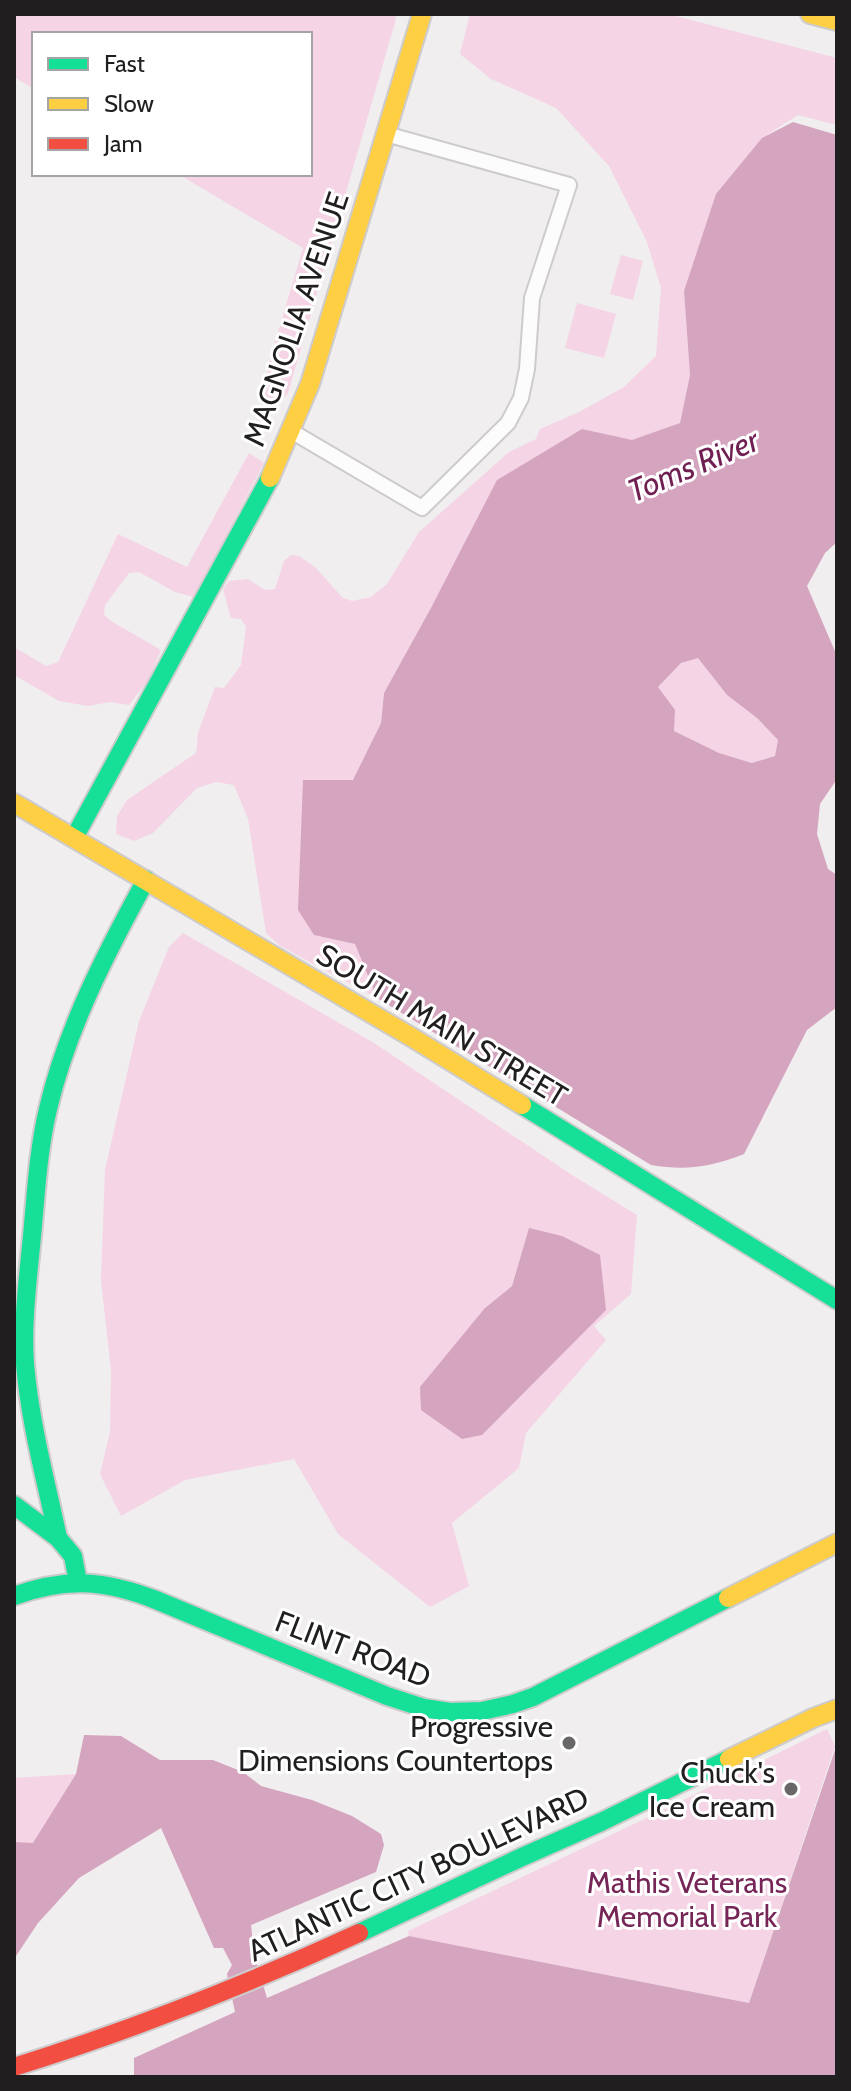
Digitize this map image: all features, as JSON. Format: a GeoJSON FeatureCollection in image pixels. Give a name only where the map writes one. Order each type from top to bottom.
{"type":"FeatureCollection","features":[{"type":"Feature","properties":{"kind":"main road","name":"MAGNOLIA AVENUE"},"geometry":{"type":"LineString","coordinates":[[74,838],[264,493],[291,431],[310,384],[422,14]]}},
{"type":"Feature","properties":{"kind":"main road"},"geometry":{"type":"LineString","coordinates":[[810,14],[837,21]]}},
{"type":"Feature","properties":{"kind":"main road","name":"SOUTH MAIN STREET"},"geometry":{"type":"LineString","coordinates":[[14,803],[413,1038],[837,1300]]}},
{"type":"Feature","properties":{"kind":"main road"},"geometry":{"type":"LineString","coordinates":[[58,1538],[33,1420],[25,1364],[25,1308],[38,1176],[48,1112],[62,1058],[95,978],[146,880]]}},
{"type":"Feature","properties":{"kind":"main road"},"geometry":{"type":"LineString","coordinates":[[14,1505],[58,1538],[73,1556],[78,1582]]}},
{"type":"Feature","properties":{"kind":"main road","name":"FLINT ROAD"},"geometry":{"type":"LineString","coordinates":[[14,1596],[35,1587],[78,1582],[102,1584],[149,1598],[389,1698],[430,1710],[475,1712],[501,1708],[533,1697],[837,1543]]}},
{"type":"Feature","properties":{"kind":"main road"},"geometry":{"type":"LineString","coordinates":[[813,1718],[837,1693]]}},
{"type":"Feature","properties":{"kind":"main road","name":"ATLANTIC CITY BOULEVARD"},"geometry":{"type":"LineString","coordinates":[[14,2067],[107,2038],[207,2000],[353,1938],[837,1709]]}},
{"type":"Feature","properties":{"kind":"street"},"geometry":{"type":"LineString","coordinates":[[291,431],[422,508],[508,423],[521,398],[527,369],[532,298],[569,185],[386,134]]}},
{"type":"Feature","properties":{"kind":"green space"},"geometry":{"type":"Polygon","coordinates":[[[14,14],[395,14],[288,393],[258,428],[269,363],[303,248],[181,176],[312,176],[312,32],[32,32],[32,88],[14,77],[14,14]]]}},
{"type":"Feature","properties":{"kind":"green space"},"geometry":{"type":"Polygon","coordinates":[[[470,14],[668,14],[837,58],[837,125],[798,115],[762,138],[684,291],[690,375],[680,423],[632,441],[582,429],[432,606],[384,693],[381,723],[353,781],[315,935],[355,944],[377,998],[280,946],[266,933],[248,819],[234,785],[216,782],[197,788],[153,833],[134,841],[116,834],[117,816],[127,800],[196,753],[198,733],[215,687],[224,688],[241,665],[246,627],[241,619],[231,618],[223,589],[229,581],[248,579],[265,590],[275,589],[284,561],[291,555],[299,556],[315,567],[343,598],[352,601],[371,597],[387,584],[419,532],[509,452],[536,439],[540,429],[624,387],[656,356],[661,288],[647,242],[609,166],[556,108],[491,79],[460,54],[470,14]]]}},
{"type":"Feature","properties":{"kind":"green space"},"geometry":{"type":"Polygon","coordinates":[[[621,255],[643,261],[633,300],[610,294],[621,255]]]}},
{"type":"Feature","properties":{"kind":"green space"},"geometry":{"type":"Polygon","coordinates":[[[577,303],[616,314],[604,358],[565,348],[577,303]]]}},
{"type":"Feature","properties":{"kind":"green space"},"geometry":{"type":"Polygon","coordinates":[[[249,453],[264,463],[194,597],[175,592],[139,572],[129,573],[105,605],[104,615],[111,621],[161,650],[149,679],[129,705],[110,702],[88,706],[59,701],[14,675],[14,647],[46,666],[58,662],[118,534],[187,567],[249,453]]]}},
{"type":"Feature","properties":{"kind":"green space"},"geometry":{"type":"Polygon","coordinates":[[[698,657],[727,695],[757,718],[778,740],[775,756],[752,763],[719,753],[674,731],[658,687],[681,663],[698,657]]]}},
{"type":"Feature","properties":{"kind":"green space"},"geometry":{"type":"Polygon","coordinates":[[[183,933],[374,1043],[637,1215],[631,1294],[594,1326],[606,1340],[526,1433],[519,1468],[452,1523],[469,1586],[430,1607],[338,1534],[294,1459],[185,1480],[121,1516],[100,1474],[110,1432],[111,1371],[101,1280],[105,1170],[139,1021],[169,947],[183,933]],[[529,1228],[512,1286],[485,1308],[482,1435],[529,1228]]]}},
{"type":"Feature","properties":{"kind":"green space","name":"Mathis Veterans Memorial Park"},"geometry":{"type":"Polygon","coordinates":[[[827,1729],[835,1746],[749,2003],[409,1936],[408,1931],[827,1729]]]}},
{"type":"Feature","properties":{"kind":"green space"},"geometry":{"type":"Polygon","coordinates":[[[76,1774],[33,1844],[14,1842],[14,1778],[76,1774]]]}},
{"type":"Feature","properties":{"kind":"water","name":"Toms River"},"geometry":{"type":"Polygon","coordinates":[[[793,122],[837,135],[837,542],[825,553],[807,586],[837,656],[837,779],[820,804],[817,834],[828,869],[837,875],[837,1007],[807,1030],[744,1154],[698,1167],[664,1167],[651,1165],[377,998],[355,944],[314,935],[298,910],[303,780],[353,780],[381,723],[384,693],[497,480],[582,429],[632,440],[680,423],[690,375],[684,291],[716,194],[762,138],[793,122]],[[698,658],[681,663],[658,687],[675,710],[674,731],[719,753],[752,763],[775,756],[778,740],[757,718],[727,695],[698,658]]]}},
{"type":"Feature","properties":{"kind":"water"},"geometry":{"type":"Polygon","coordinates":[[[529,1228],[562,1236],[600,1255],[606,1310],[482,1435],[462,1439],[421,1410],[420,1387],[485,1308],[512,1286],[529,1228]]]}},
{"type":"Feature","properties":{"kind":"water"},"geometry":{"type":"Polygon","coordinates":[[[84,1735],[121,1736],[160,1760],[213,1760],[243,1772],[261,1786],[312,1800],[352,1816],[381,1834],[384,1845],[376,1872],[251,1925],[254,1954],[267,1998],[409,1936],[749,2003],[837,1744],[837,2077],[134,2077],[134,2058],[235,2012],[227,1974],[232,1965],[223,1948],[214,1948],[161,1828],[79,1878],[38,1923],[14,1959],[14,1842],[33,1843],[76,1774],[84,1735]]]}},
{"type":"Feature","properties":{"kind":"traffic: fast"},"geometry":{"type":"LineString","coordinates":[[74,838],[270,478]]}},
{"type":"Feature","properties":{"kind":"traffic: fast"},"geometry":{"type":"LineString","coordinates":[[58,1538],[34,1430],[25,1364],[26,1300],[40,1157],[56,1079],[77,1020],[102,963],[146,880]]}},
{"type":"Feature","properties":{"kind":"traffic: fast"},"geometry":{"type":"LineString","coordinates":[[522,1105],[837,1300]]}},
{"type":"Feature","properties":{"kind":"traffic: fast"},"geometry":{"type":"LineString","coordinates":[[14,1505],[58,1538],[73,1556],[78,1582]]}},
{"type":"Feature","properties":{"kind":"traffic: fast"},"geometry":{"type":"LineString","coordinates":[[14,1596],[68,1584],[120,1588],[387,1696],[424,1708],[450,1712],[482,1711],[533,1697],[728,1598]]}},
{"type":"Feature","properties":{"kind":"traffic: fast"},"geometry":{"type":"LineString","coordinates":[[359,1933],[601,1822],[729,1759]]}},
{"type":"Feature","properties":{"kind":"traffic: slow"},"geometry":{"type":"LineString","coordinates":[[270,478],[310,384],[422,14]]}},
{"type":"Feature","properties":{"kind":"traffic: slow"},"geometry":{"type":"LineString","coordinates":[[810,14],[837,21]]}},
{"type":"Feature","properties":{"kind":"traffic: slow"},"geometry":{"type":"LineString","coordinates":[[14,803],[522,1105]]}},
{"type":"Feature","properties":{"kind":"traffic: slow"},"geometry":{"type":"LineString","coordinates":[[728,1598],[837,1543]]}},
{"type":"Feature","properties":{"kind":"traffic: slow"},"geometry":{"type":"LineString","coordinates":[[729,1759],[837,1709]]}},
{"type":"Feature","properties":{"kind":"traffic: jam"},"geometry":{"type":"LineString","coordinates":[[14,2067],[188,2006],[359,1933]]}},
{"type":"Feature","properties":{"kind":"place","name":"Progressive Dimensions Countertops"},"geometry":{"type":"Point","coordinates":[569,1743]}},
{"type":"Feature","properties":{"kind":"place","name":"Chuck's Ice Cream"},"geometry":{"type":"Point","coordinates":[791,1789]}}]}
